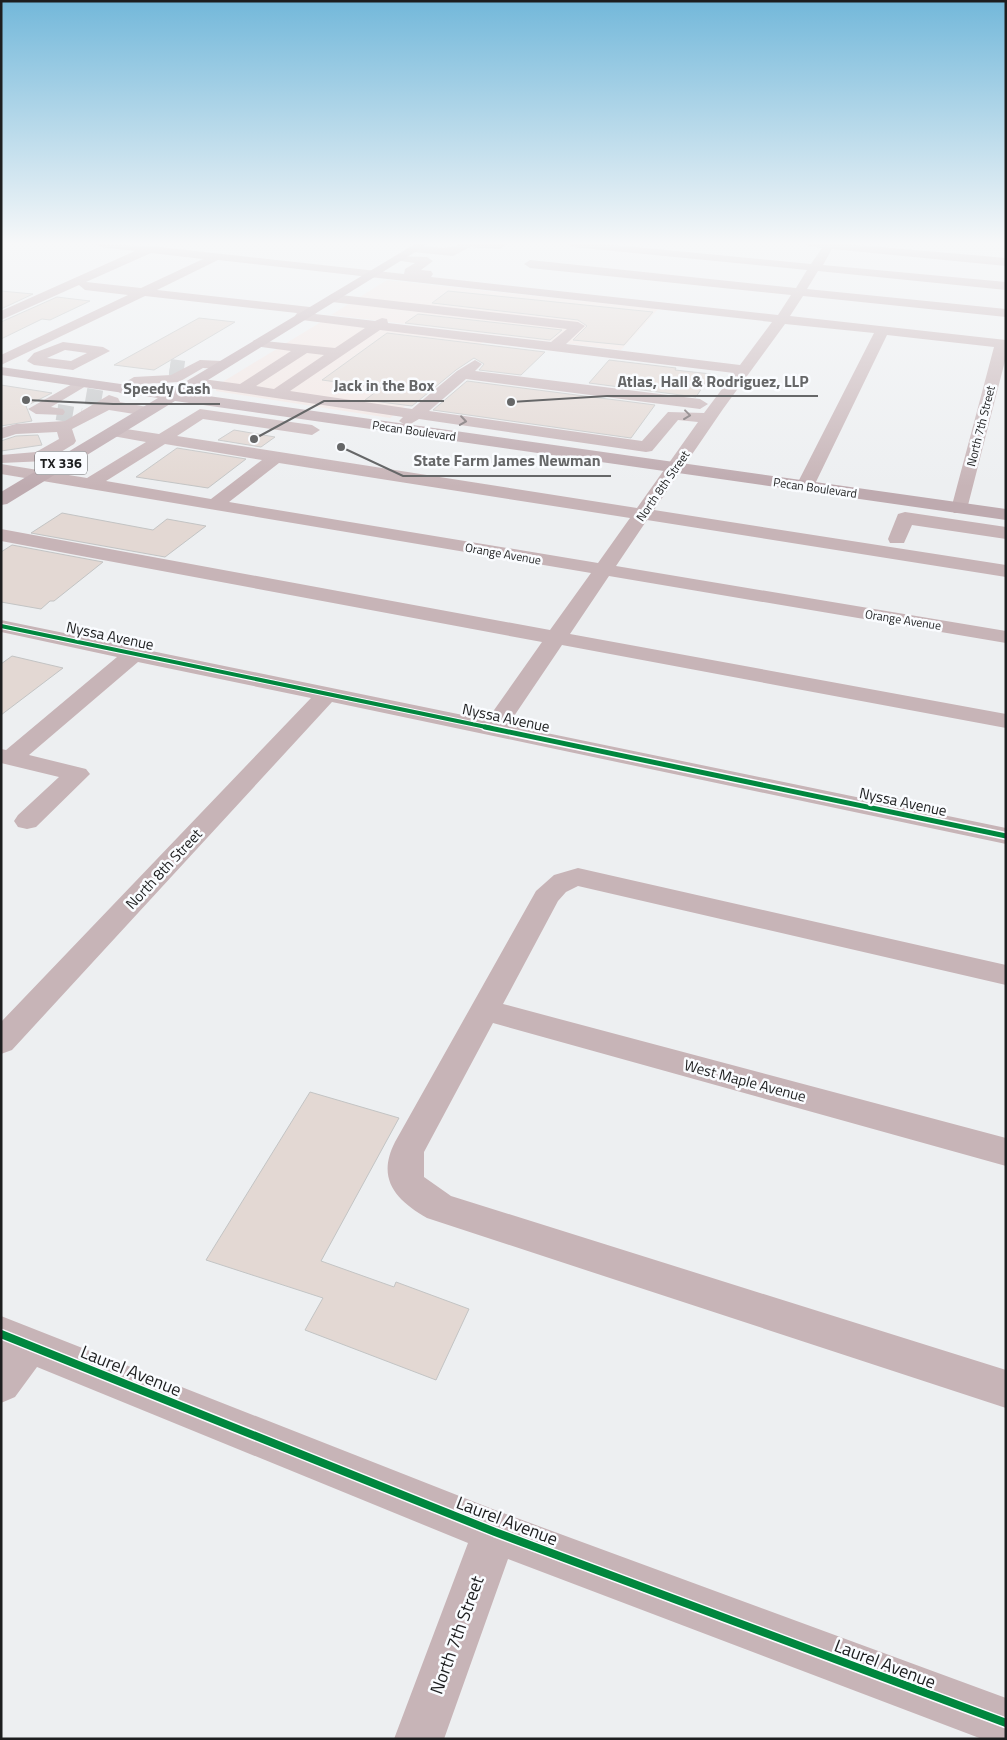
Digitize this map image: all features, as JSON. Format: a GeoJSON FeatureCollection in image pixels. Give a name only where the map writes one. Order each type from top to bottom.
{"type":"FeatureCollection","features":[{"type":"Feature","properties":{"kind":"main road","name":"TX 336"},"geometry":{"type":"LineString","coordinates":[[1,500],[171,396],[186,369],[222,365],[287,325]]}},
{"type":"Feature","properties":{"kind":"main road","name":"Pecan Boulevard"},"geometry":{"type":"LineString","coordinates":[[1,371],[78,406],[122,389],[805,486],[917,511],[960,509],[1006,515]]}},
{"type":"Feature","properties":{"kind":"street"},"geometry":{"type":"LineString","coordinates":[[6,354],[48,325]]}},
{"type":"Feature","properties":{"kind":"street"},"geometry":{"type":"LineString","coordinates":[[6,354],[74,325]]}},
{"type":"Feature","properties":{"kind":"street"},"geometry":{"type":"LineString","coordinates":[[370,325],[502,341],[562,345]]}},
{"type":"Feature","properties":{"kind":"street"},"geometry":{"type":"LineString","coordinates":[[436,325],[562,345],[597,353],[742,370]]}},
{"type":"Feature","properties":{"kind":"street"},"geometry":{"type":"LineString","coordinates":[[536,384],[551,366],[562,345],[578,326],[571,325]]}},
{"type":"Feature","properties":{"kind":"street","name":"North 8th Street"},"geometry":{"type":"LineString","coordinates":[[494,727],[742,370],[777,325]]}},
{"type":"Feature","properties":{"kind":"street"},"geometry":{"type":"LineString","coordinates":[[829,325],[1004,344]]}},
{"type":"Feature","properties":{"kind":"street"},"geometry":{"type":"LineString","coordinates":[[270,410],[283,395],[336,352],[375,326]]}},
{"type":"Feature","properties":{"kind":"street"},"geometry":{"type":"LineString","coordinates":[[42,328],[64,330]]}},
{"type":"Feature","properties":{"kind":"street"},"geometry":{"type":"LineString","coordinates":[[281,329],[300,332]]}},
{"type":"Feature","properties":{"kind":"street"},"geometry":{"type":"LineString","coordinates":[[805,486],[882,331]]}},
{"type":"Feature","properties":{"kind":"street"},"geometry":{"type":"LineString","coordinates":[[338,336],[357,338]]}},
{"type":"Feature","properties":{"kind":"street"},"geometry":{"type":"LineString","coordinates":[[398,428],[502,341]]}},
{"type":"Feature","properties":{"kind":"street"},"geometry":{"type":"LineString","coordinates":[[259,343],[336,352]]}},
{"type":"Feature","properties":{"kind":"street","name":"North 7th Street"},"geometry":{"type":"LineString","coordinates":[[960,509],[1004,344]]}},
{"type":"Feature","properties":{"kind":"street"},"geometry":{"type":"LineString","coordinates":[[242,389],[305,348]]}},
{"type":"Feature","properties":{"kind":"street"},"geometry":{"type":"LineString","coordinates":[[568,388],[597,353]]}},
{"type":"Feature","properties":{"kind":"street"},"geometry":{"type":"LineString","coordinates":[[6,354],[42,356]]}},
{"type":"Feature","properties":{"kind":"street"},"geometry":{"type":"LineString","coordinates":[[122,389],[139,380],[174,379],[186,369],[242,389],[646,447],[674,414],[713,412]]}},
{"type":"Feature","properties":{"kind":"street"},"geometry":{"type":"LineString","coordinates":[[462,374],[568,388],[611,386],[713,412]]}},
{"type":"Feature","properties":{"kind":"street"},"geometry":{"type":"LineString","coordinates":[[318,388],[365,395],[352,405]]}},
{"type":"Feature","properties":{"kind":"street"},"geometry":{"type":"LineString","coordinates":[[1,415],[78,406],[147,411]]}},
{"type":"Feature","properties":{"kind":"street"},"geometry":{"type":"LineString","coordinates":[[78,406],[120,428],[177,430]]}},
{"type":"Feature","properties":{"kind":"street"},"geometry":{"type":"LineString","coordinates":[[1,435],[26,433],[78,406]]}},
{"type":"Feature","properties":{"kind":"street"},"geometry":{"type":"LineString","coordinates":[[7,464],[40,457],[68,441],[78,406]]}},
{"type":"Feature","properties":{"kind":"street"},"geometry":{"type":"LineString","coordinates":[[1,435],[78,406],[120,428],[162,439],[1006,571]]}},
{"type":"Feature","properties":{"kind":"street"},"geometry":{"type":"LineString","coordinates":[[90,484],[200,414],[312,430]]}},
{"type":"Feature","properties":{"kind":"street"},"geometry":{"type":"LineString","coordinates":[[214,505],[328,418]]}},
{"type":"Feature","properties":{"kind":"street"},"geometry":{"type":"LineString","coordinates":[[561,452],[575,437]]}},
{"type":"Feature","properties":{"kind":"street"},"geometry":{"type":"LineString","coordinates":[[50,452],[74,455]]}},
{"type":"Feature","properties":{"kind":"street","name":"Orange Avenue"},"geometry":{"type":"LineString","coordinates":[[7,464],[41,476],[1006,637]]}},
{"type":"Feature","properties":{"kind":"street"},"geometry":{"type":"LineString","coordinates":[[897,539],[905,518],[917,511],[1006,533]]}},
{"type":"Feature","properties":{"kind":"street"},"geometry":{"type":"LineString","coordinates":[[1,535],[1006,721]]}},
{"type":"Feature","properties":{"kind":"street","name":"Nyssa Avenue"},"geometry":{"type":"LineString","coordinates":[[1,626],[326,695],[494,727],[1006,836]]}},
{"type":"Feature","properties":{"kind":"street"},"geometry":{"type":"LineString","coordinates":[[6,757],[134,654]]}},
{"type":"Feature","properties":{"kind":"street","name":"North 8th Street"},"geometry":{"type":"LineString","coordinates":[[1,1042],[326,695]]}},
{"type":"Feature","properties":{"kind":"street"},"geometry":{"type":"LineString","coordinates":[[6,757],[77,774],[27,821]]}},
{"type":"Feature","properties":{"kind":"street"},"geometry":{"type":"LineString","coordinates":[[1006,976],[578,878],[567,879],[555,885],[546,897],[407,1152],[403,1170],[413,1192],[440,1207],[1006,1389]]}},
{"type":"Feature","properties":{"kind":"street","name":"West Maple Avenue"},"geometry":{"type":"LineString","coordinates":[[484,1010],[1006,1152]]}},
{"type":"Feature","properties":{"kind":"street"},"geometry":{"type":"LineString","coordinates":[[1,1384],[15,1339]]}},
{"type":"Feature","properties":{"kind":"street","name":"Laurel Avenue"},"geometry":{"type":"LineString","coordinates":[[15,1339],[495,1532],[1006,1723]]}},
{"type":"Feature","properties":{"kind":"street","name":"North 7th Street"},"geometry":{"type":"LineString","coordinates":[[419,1739],[495,1532]]}},
{"type":"Feature","properties":{"kind":"shaded area"},"geometry":{"type":"Polygon","coordinates":[[[316,325],[347,325],[483,342],[390,418],[216,391],[216,386],[316,325]]]}},
{"type":"Feature","properties":{"kind":"shaded area"},"geometry":{"type":"Polygon","coordinates":[[[416,325],[643,325],[621,350],[416,325]]]}},
{"type":"Feature","properties":{"kind":"building"},"geometry":{"type":"Polygon","coordinates":[[[1,325],[29,325],[1,339],[1,325]]]}},
{"type":"Feature","properties":{"kind":"building"},"geometry":{"type":"Polygon","coordinates":[[[186,325],[230,325],[154,370],[114,365],[186,325]]]}},
{"type":"Feature","properties":{"kind":"building"},"geometry":{"type":"Polygon","coordinates":[[[424,325],[519,325],[562,330],[550,340],[424,325]]]}},
{"type":"Feature","properties":{"kind":"building"},"geometry":{"type":"Polygon","coordinates":[[[641,325],[624,345],[573,340],[587,326],[641,325]]]}},
{"type":"Feature","properties":{"kind":"building"},"geometry":{"type":"Polygon","coordinates":[[[387,333],[545,352],[521,375],[479,370],[484,364],[474,358],[456,370],[412,406],[365,400],[381,388],[322,380],[387,333]]]}},
{"type":"Feature","properties":{"kind":"building"},"geometry":{"type":"Polygon","coordinates":[[[609,360],[711,374],[696,397],[589,383],[609,360]]]}},
{"type":"Feature","properties":{"kind":"building"},"geometry":{"type":"Polygon","coordinates":[[[467,381],[655,405],[631,438],[433,410],[467,381]]]}},
{"type":"Feature","properties":{"kind":"building"},"geometry":{"type":"Polygon","coordinates":[[[1,385],[52,393],[26,406],[32,421],[1,426],[1,385]]]}},
{"type":"Feature","properties":{"kind":"building"},"geometry":{"type":"Polygon","coordinates":[[[234,430],[275,437],[261,447],[218,440],[234,430]]]}},
{"type":"Feature","properties":{"kind":"building"},"geometry":{"type":"Polygon","coordinates":[[[38,435],[42,445],[1,451],[1,441],[16,436],[38,435]]]}},
{"type":"Feature","properties":{"kind":"building"},"geometry":{"type":"Polygon","coordinates":[[[177,448],[246,459],[208,488],[136,477],[177,448]]]}},
{"type":"Feature","properties":{"kind":"building"},"geometry":{"type":"Polygon","coordinates":[[[62,513],[153,530],[167,519],[206,526],[165,557],[31,533],[62,513]]]}},
{"type":"Feature","properties":{"kind":"building"},"geometry":{"type":"Polygon","coordinates":[[[12,545],[103,562],[41,609],[1,602],[1,552],[12,545]]]}},
{"type":"Feature","properties":{"kind":"building"},"geometry":{"type":"Polygon","coordinates":[[[12,656],[63,668],[1,715],[1,664],[12,656]]]}},
{"type":"Feature","properties":{"kind":"building"},"geometry":{"type":"Polygon","coordinates":[[[310,1092],[399,1118],[321,1261],[394,1287],[396,1282],[469,1309],[436,1380],[305,1330],[323,1298],[206,1260],[310,1092]]]}},
{"type":"Feature","properties":{"kind":"tunnel"},"geometry":{"type":"LineString","coordinates":[[176,368],[170,367],[184,369]]}},
{"type":"Feature","properties":{"kind":"tunnel"},"geometry":{"type":"LineString","coordinates":[[86,396],[109,400]]}},
{"type":"Feature","properties":{"kind":"tunnel"},"geometry":{"type":"LineString","coordinates":[[57,412],[81,416]]}},
{"type":"Feature","properties":{"kind":"cycle path"},"geometry":{"type":"LineString","coordinates":[[1,626],[1006,836]]}},
{"type":"Feature","properties":{"kind":"cycle path"},"geometry":{"type":"LineString","coordinates":[[1,1334],[495,1532],[1006,1723]]}},
{"type":"Feature","properties":{"kind":"place","name":"Speedy Cash"},"geometry":{"type":"Point","coordinates":[26,400]}},
{"type":"Feature","properties":{"kind":"place","name":"Atlas, Hall & Rodriguez, LLP"},"geometry":{"type":"Point","coordinates":[511,402]}},
{"type":"Feature","properties":{"kind":"place","name":"Jack in the Box"},"geometry":{"type":"Point","coordinates":[254,439]}},
{"type":"Feature","properties":{"kind":"place","name":"State Farm James Newman"},"geometry":{"type":"Point","coordinates":[341,447]}}]}
